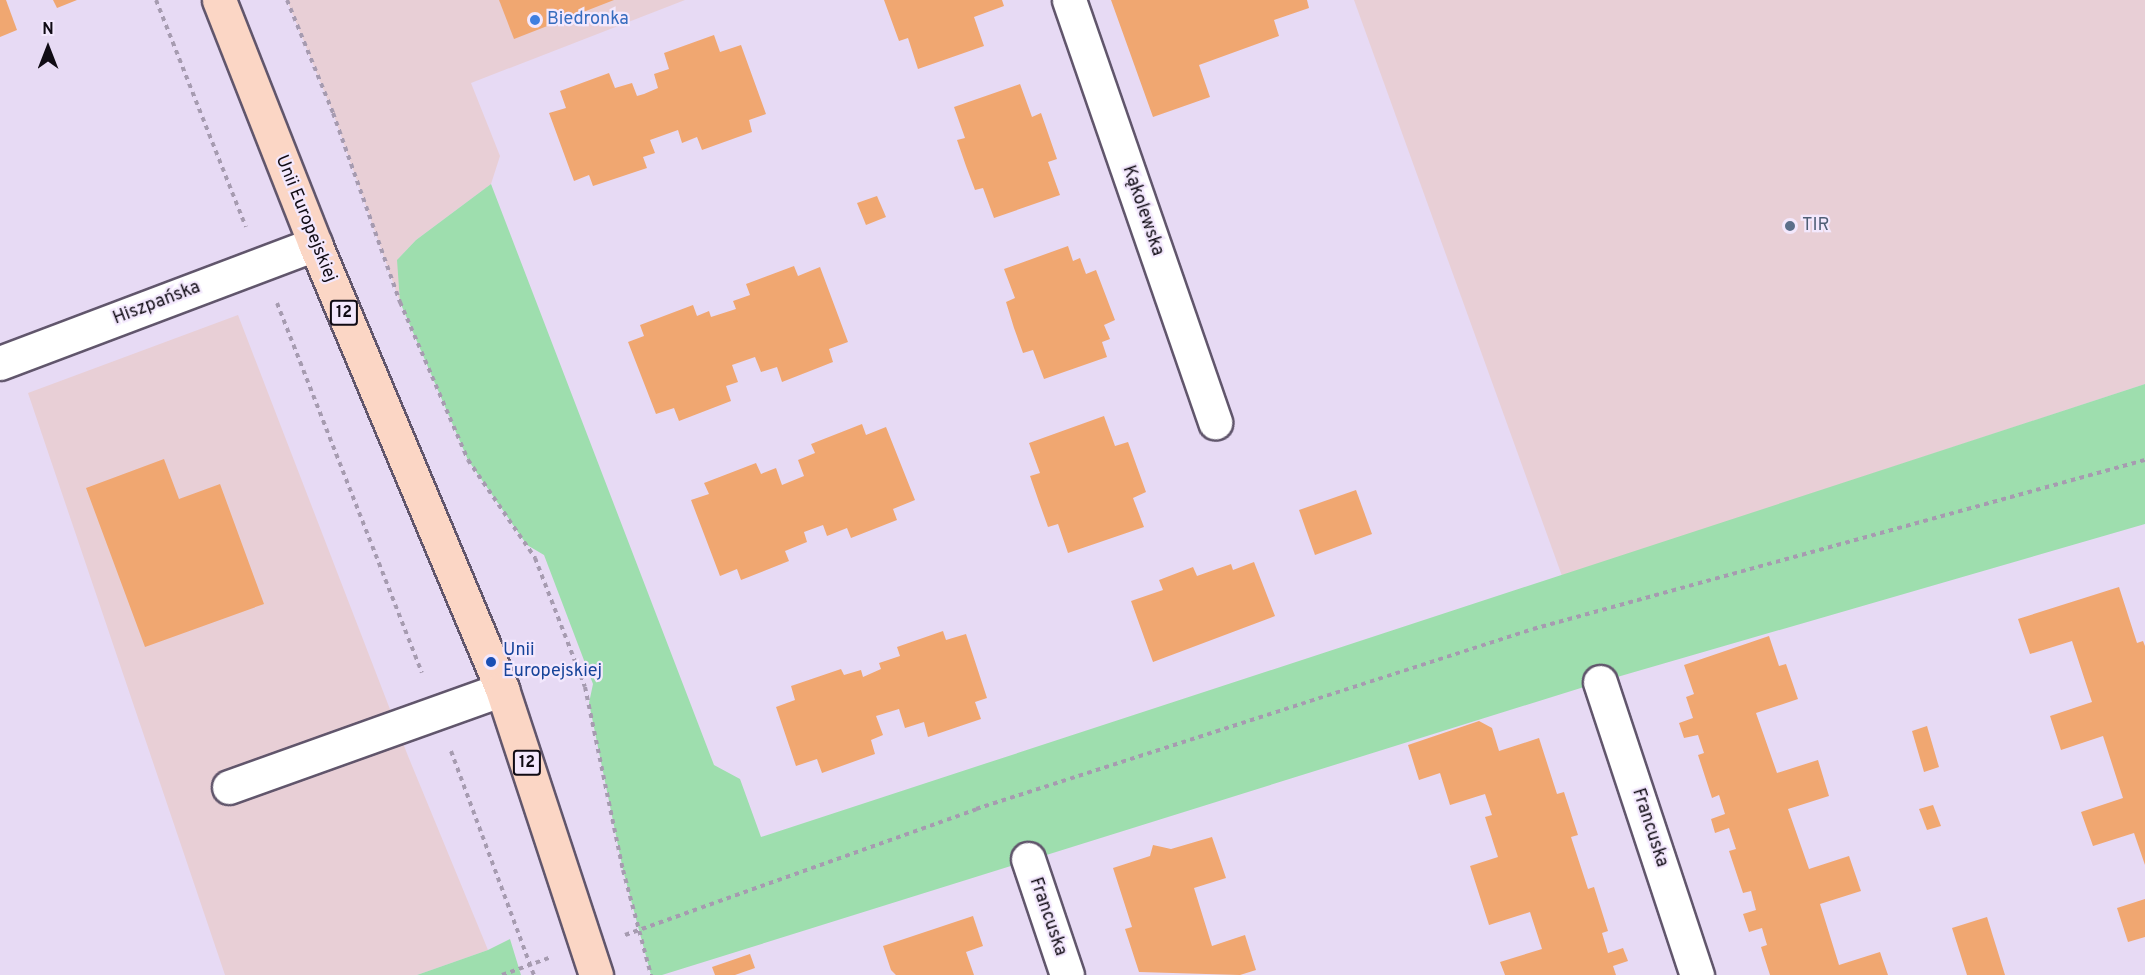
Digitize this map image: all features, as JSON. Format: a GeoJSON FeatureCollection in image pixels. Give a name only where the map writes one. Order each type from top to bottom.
{"type":"FeatureCollection","features":[{"type":"Feature","properties":{"kind":"main road","name":"Unii Europejskiej"},"geometry":{"type":"LineString","coordinates":[[219,0],[315,244],[502,689],[591,961]]}},
{"type":"Feature","properties":{"kind":"street","name":"Kąkolewska"},"geometry":{"type":"LineString","coordinates":[[1070,0],[1215,422]]}},
{"type":"Feature","properties":{"kind":"street","name":"Hiszpańska"},"geometry":{"type":"LineString","coordinates":[[0,363],[315,244]]}},
{"type":"Feature","properties":{"kind":"street","name":"Francuska"},"geometry":{"type":"LineString","coordinates":[[1600,682],[1697,975]]}},
{"type":"Feature","properties":{"kind":"street"},"geometry":{"type":"LineString","coordinates":[[229,788],[502,689]]}},
{"type":"Feature","properties":{"kind":"street","name":"Francuska"},"geometry":{"type":"LineString","coordinates":[[1028,859],[1067,975]]}},
{"type":"Feature","properties":{"kind":"path"},"geometry":{"type":"LineString","coordinates":[[156,0],[437,714],[534,975]]}},
{"type":"Feature","properties":{"kind":"path"},"geometry":{"type":"LineString","coordinates":[[287,0],[333,113],[400,302],[468,460],[535,558],[576,665],[589,703],[651,975]]}},
{"type":"Feature","properties":{"kind":"path"},"geometry":{"type":"LineString","coordinates":[[501,975],[531,963],[591,961],[639,930],[976,809],[1533,629],[2145,460]]}},
{"type":"Feature","properties":{"kind":"shaded area"},"geometry":{"type":"Polygon","coordinates":[[[287,0],[685,0],[471,83],[500,156],[491,184],[416,240],[398,259],[400,302],[333,113],[287,0]]]}},
{"type":"Feature","properties":{"kind":"shaded area","name":"TIR"},"geometry":{"type":"Polygon","coordinates":[[[1354,0],[2145,0],[2145,384],[1562,576],[1354,0]]]}},
{"type":"Feature","properties":{"kind":"shaded area"},"geometry":{"type":"Polygon","coordinates":[[[238,315],[408,756],[488,950],[417,975],[225,975],[28,393],[238,315]]]}},
{"type":"Feature","properties":{"kind":"green space"},"geometry":{"type":"Polygon","coordinates":[[[491,184],[714,765],[740,779],[761,837],[2145,384],[2145,524],[1600,682],[662,975],[651,975],[623,870],[589,703],[593,684],[544,555],[527,545],[468,460],[400,302],[397,260],[416,240],[491,184]]]}},
{"type":"Feature","properties":{"kind":"green space"},"geometry":{"type":"Polygon","coordinates":[[[510,939],[521,975],[417,975],[488,950],[510,939]]]}},
{"type":"Feature","properties":{"kind":"building"},"geometry":{"type":"Polygon","coordinates":[[[0,0],[6,0],[17,30],[0,37],[0,0]]]}},
{"type":"Feature","properties":{"kind":"building"},"geometry":{"type":"Polygon","coordinates":[[[53,0],[77,0],[57,8],[53,0]]]}},
{"type":"Feature","properties":{"kind":"building","name":"Biedronka"},"geometry":{"type":"Polygon","coordinates":[[[499,0],[614,0],[514,39],[499,0]]]}},
{"type":"Feature","properties":{"kind":"building"},"geometry":{"type":"Polygon","coordinates":[[[884,0],[1002,0],[1004,6],[974,17],[984,46],[918,69],[908,38],[899,41],[884,0]]]}},
{"type":"Feature","properties":{"kind":"building"},"geometry":{"type":"Polygon","coordinates":[[[1111,0],[1307,0],[1309,8],[1274,20],[1279,36],[1199,65],[1210,97],[1153,117],[1111,0]]]}},
{"type":"Feature","properties":{"kind":"building"},"geometry":{"type":"Polygon","coordinates":[[[714,35],[720,52],[741,45],[766,114],[749,120],[752,132],[702,150],[697,137],[682,143],[678,130],[650,140],[655,153],[643,157],[647,168],[593,186],[589,175],[574,181],[549,113],[566,108],[560,91],[609,73],[615,88],[632,83],[637,96],[644,94],[658,88],[654,74],[669,69],[664,53],[714,35]]]}},
{"type":"Feature","properties":{"kind":"building"},"geometry":{"type":"Polygon","coordinates":[[[1020,84],[1032,117],[1041,113],[1057,159],[1048,162],[1060,195],[994,218],[983,188],[975,190],[966,166],[957,140],[965,138],[954,107],[1020,84]]]}},
{"type":"Feature","properties":{"kind":"building"},"geometry":{"type":"Polygon","coordinates":[[[877,196],[886,217],[866,225],[857,203],[877,196]]]}},
{"type":"Feature","properties":{"kind":"building"},"geometry":{"type":"Polygon","coordinates":[[[1068,246],[1073,261],[1080,258],[1086,274],[1096,270],[1115,320],[1104,325],[1110,339],[1102,342],[1107,357],[1044,379],[1033,350],[1023,353],[1006,302],[1015,298],[1004,269],[1068,246]]]}},
{"type":"Feature","properties":{"kind":"building"},"geometry":{"type":"Polygon","coordinates":[[[794,266],[798,276],[820,267],[848,342],[829,349],[833,362],[782,382],[777,367],[761,372],[755,357],[732,365],[738,382],[726,386],[731,401],[679,421],[674,408],[656,414],[628,342],[644,336],[640,325],[693,305],[697,316],[709,311],[711,317],[736,309],[733,301],[750,295],[746,284],[794,266]]]}},
{"type":"Feature","properties":{"kind":"building"},"geometry":{"type":"Polygon","coordinates":[[[1104,416],[1115,446],[1128,442],[1146,492],[1133,498],[1144,527],[1068,553],[1058,524],[1048,527],[1039,502],[1030,476],[1040,473],[1029,443],[1104,416]]]}},
{"type":"Feature","properties":{"kind":"building"},"geometry":{"type":"Polygon","coordinates":[[[862,424],[866,435],[886,427],[915,500],[893,509],[897,520],[851,538],[847,528],[827,536],[823,525],[804,532],[807,542],[785,551],[789,561],[741,580],[737,569],[720,576],[691,500],[709,494],[704,483],[756,463],[761,474],[776,468],[782,485],[804,476],[798,460],[815,453],[811,444],[862,424]]]}},
{"type":"Feature","properties":{"kind":"building"},"geometry":{"type":"Polygon","coordinates":[[[164,459],[179,499],[220,484],[264,604],[145,647],[86,488],[164,459]]]}},
{"type":"Feature","properties":{"kind":"building"},"geometry":{"type":"Polygon","coordinates":[[[1356,490],[1372,534],[1315,555],[1299,510],[1356,490]]]}},
{"type":"Feature","properties":{"kind":"building"},"geometry":{"type":"Polygon","coordinates":[[[1254,562],[1275,616],[1153,662],[1131,601],[1163,590],[1159,580],[1193,567],[1197,576],[1231,564],[1233,570],[1254,562]]]}},
{"type":"Feature","properties":{"kind":"building"},"geometry":{"type":"Polygon","coordinates":[[[2119,587],[2137,643],[2143,641],[2145,646],[2145,865],[2134,833],[2093,846],[2081,812],[2123,798],[2103,736],[2061,750],[2050,716],[2092,702],[2072,641],[2030,654],[2018,619],[2119,587]]]}},
{"type":"Feature","properties":{"kind":"building"},"geometry":{"type":"Polygon","coordinates":[[[943,631],[946,640],[966,634],[987,698],[975,702],[981,719],[928,737],[924,722],[905,728],[899,709],[876,716],[883,735],[871,740],[875,754],[822,773],[817,759],[796,766],[776,707],[795,700],[791,686],[841,669],[844,675],[861,670],[863,677],[881,669],[879,663],[900,656],[897,647],[943,631]]]}},
{"type":"Feature","properties":{"kind":"building"},"geometry":{"type":"Polygon","coordinates":[[[1769,636],[1779,666],[1786,664],[1798,699],[1756,713],[1777,773],[1818,760],[1829,796],[1788,809],[1809,869],[1849,856],[1861,891],[1820,904],[1839,965],[1880,952],[1888,975],[1770,975],[1761,947],[1767,945],[1762,928],[1749,932],[1743,914],[1756,910],[1751,891],[1743,893],[1729,851],[1736,849],[1729,828],[1715,833],[1711,819],[1725,814],[1719,795],[1712,798],[1698,755],[1704,753],[1698,735],[1684,738],[1679,723],[1693,718],[1686,697],[1694,694],[1684,665],[1769,636]]]}},
{"type":"Feature","properties":{"kind":"building"},"geometry":{"type":"Polygon","coordinates":[[[1479,721],[1492,728],[1499,751],[1539,738],[1557,794],[1564,792],[1578,835],[1571,837],[1588,889],[1594,887],[1608,931],[1602,933],[1608,953],[1623,948],[1628,961],[1613,966],[1616,975],[1505,975],[1500,962],[1542,949],[1530,912],[1489,925],[1470,866],[1498,857],[1485,817],[1492,815],[1485,794],[1450,805],[1440,773],[1419,780],[1408,745],[1479,721]]]}},
{"type":"Feature","properties":{"kind":"building"},"geometry":{"type":"Polygon","coordinates":[[[1927,726],[1939,767],[1924,772],[1912,731],[1927,726]]]}},
{"type":"Feature","properties":{"kind":"building"},"geometry":{"type":"Polygon","coordinates":[[[1933,805],[1941,826],[1927,830],[1919,809],[1933,805]]]}},
{"type":"Feature","properties":{"kind":"building"},"geometry":{"type":"Polygon","coordinates":[[[1212,837],[1226,878],[1194,888],[1212,946],[1245,935],[1256,970],[1240,975],[1139,972],[1125,929],[1132,927],[1113,868],[1150,856],[1153,845],[1171,849],[1212,837]]]}},
{"type":"Feature","properties":{"kind":"building"},"geometry":{"type":"Polygon","coordinates":[[[2145,899],[2145,937],[2128,942],[2117,908],[2145,899]]]}},
{"type":"Feature","properties":{"kind":"building"},"geometry":{"type":"Polygon","coordinates":[[[973,916],[983,946],[966,952],[974,975],[896,975],[891,970],[883,946],[973,916]]]}},
{"type":"Feature","properties":{"kind":"building"},"geometry":{"type":"Polygon","coordinates":[[[1987,917],[2005,975],[1967,975],[1952,928],[1987,917]]]}},
{"type":"Feature","properties":{"kind":"building"},"geometry":{"type":"Polygon","coordinates":[[[750,954],[755,968],[735,975],[715,975],[712,967],[750,954]]]}},
{"type":"Feature","properties":{"kind":"place","name":"Biedronka"},"geometry":{"type":"Point","coordinates":[535,20]}},
{"type":"Feature","properties":{"kind":"place","name":"TIR"},"geometry":{"type":"Point","coordinates":[1790,226]}},
{"type":"Feature","properties":{"kind":"place","name":"Unii Europejskiej"},"geometry":{"type":"Point","coordinates":[491,662]}}]}
